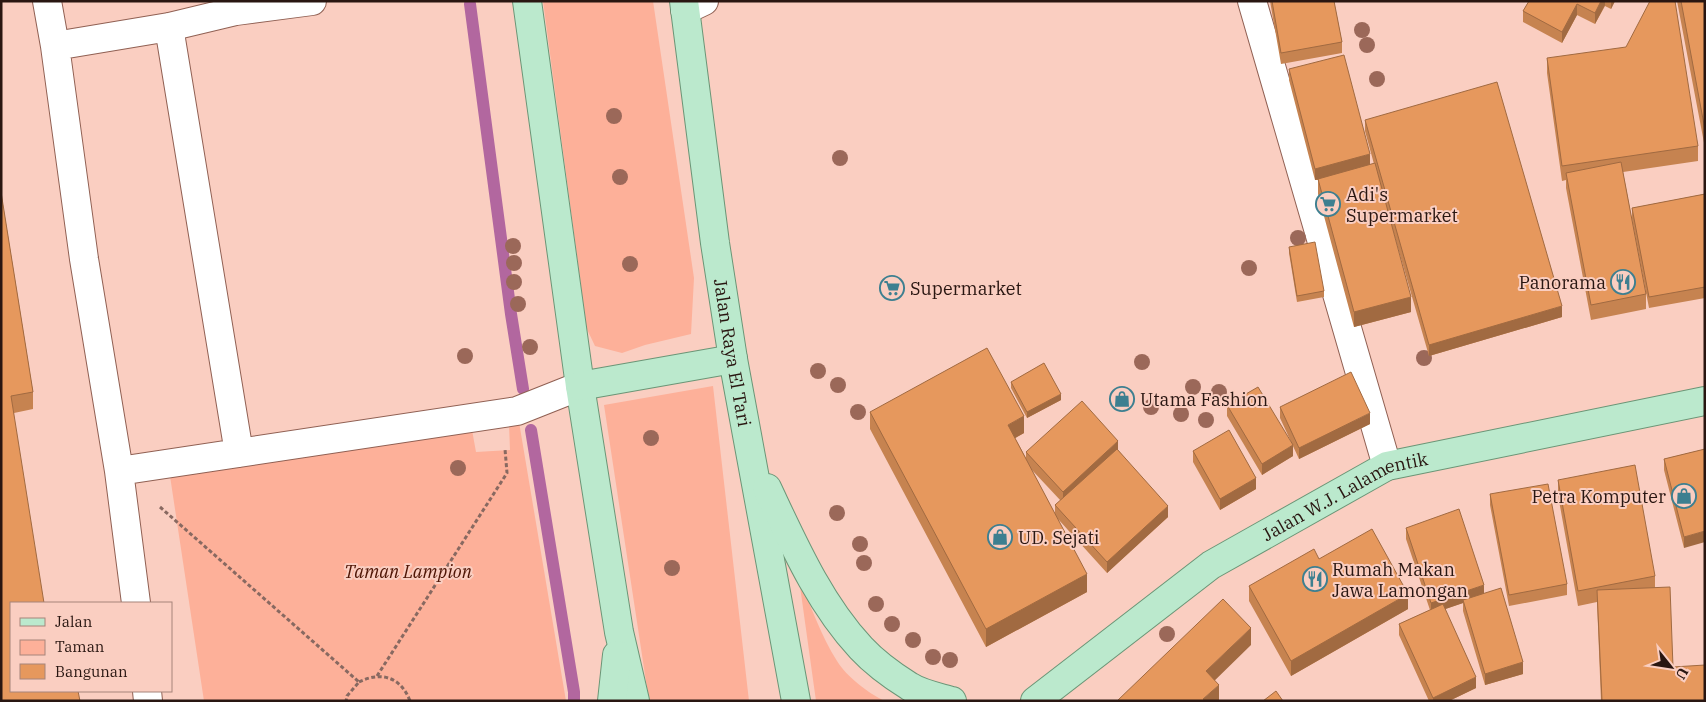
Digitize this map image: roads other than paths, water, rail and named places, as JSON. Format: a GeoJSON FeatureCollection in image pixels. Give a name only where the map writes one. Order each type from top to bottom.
{"type":"FeatureCollection","features":[{"type":"Feature","properties":{"kind":"main road"},"geometry":{"type":"LineString","coordinates":[[527,1],[580,386],[620,632],[635,701]]}},
{"type":"Feature","properties":{"kind":"main road","name":"Jalan Raya El Tari"},"geometry":{"type":"LineString","coordinates":[[691,4],[715,243],[733,358],[796,701]]}},
{"type":"Feature","properties":{"kind":"main road"},"geometry":{"type":"LineString","coordinates":[[580,386],[733,358]]}},
{"type":"Feature","properties":{"kind":"main road","name":"Jalan W.J. Lalamentik"},"geometry":{"type":"LineString","coordinates":[[1035,701],[1211,565],[1387,466],[1705,401]]}},
{"type":"Feature","properties":{"kind":"main road"},"geometry":{"type":"LineString","coordinates":[[750,450],[811,576],[820,593],[843,626],[862,649],[910,687],[952,701]]}},
{"type":"Feature","properties":{"kind":"main road"},"geometry":{"type":"LineString","coordinates":[[612,701],[620,632]]}},
{"type":"Feature","properties":{"kind":"street"},"geometry":{"type":"LineString","coordinates":[[46,1],[55,46],[84,259],[119,471],[136,602]]}},
{"type":"Feature","properties":{"kind":"street"},"geometry":{"type":"LineString","coordinates":[[55,46],[169,27],[235,6],[312,1]]}},
{"type":"Feature","properties":{"kind":"street"},"geometry":{"type":"LineString","coordinates":[[1252,1],[1387,466]]}},
{"type":"Feature","properties":{"kind":"street"},"geometry":{"type":"LineString","coordinates":[[169,27],[239,453]]}},
{"type":"Feature","properties":{"kind":"street"},"geometry":{"type":"LineString","coordinates":[[119,471],[502,414],[518,411],[580,386]]}},
{"type":"Feature","properties":{"kind":"waterway"},"geometry":{"type":"LineString","coordinates":[[470,4],[511,314],[523,389]]}},
{"type":"Feature","properties":{"kind":"waterway"},"geometry":{"type":"LineString","coordinates":[[531,430],[574,701]]}},
{"type":"Feature","properties":{"kind":"place","name":"Adi's Supermarket"},"geometry":{"type":"Point","coordinates":[1328,204]}},
{"type":"Feature","properties":{"kind":"place","name":"Panorama"},"geometry":{"type":"Point","coordinates":[1623,282]}},
{"type":"Feature","properties":{"kind":"place","name":"Supermarket"},"geometry":{"type":"Point","coordinates":[892,288]}},
{"type":"Feature","properties":{"kind":"place","name":"Utama Fashion"},"geometry":{"type":"Point","coordinates":[1122,399]}},
{"type":"Feature","properties":{"kind":"place","name":"Petra Komputer"},"geometry":{"type":"Point","coordinates":[1684,496]}},
{"type":"Feature","properties":{"kind":"place","name":"UD. Sejati"},"geometry":{"type":"Point","coordinates":[1000,537]}},
{"type":"Feature","properties":{"kind":"place","name":"Rumah Makan Jawa Lamongan"},"geometry":{"type":"Point","coordinates":[1315,579]}},
{"type":"Feature","properties":{"kind":"park label","name":"Taman Lampion"},"geometry":{"type":"Point","coordinates":[408,571]}}]}
